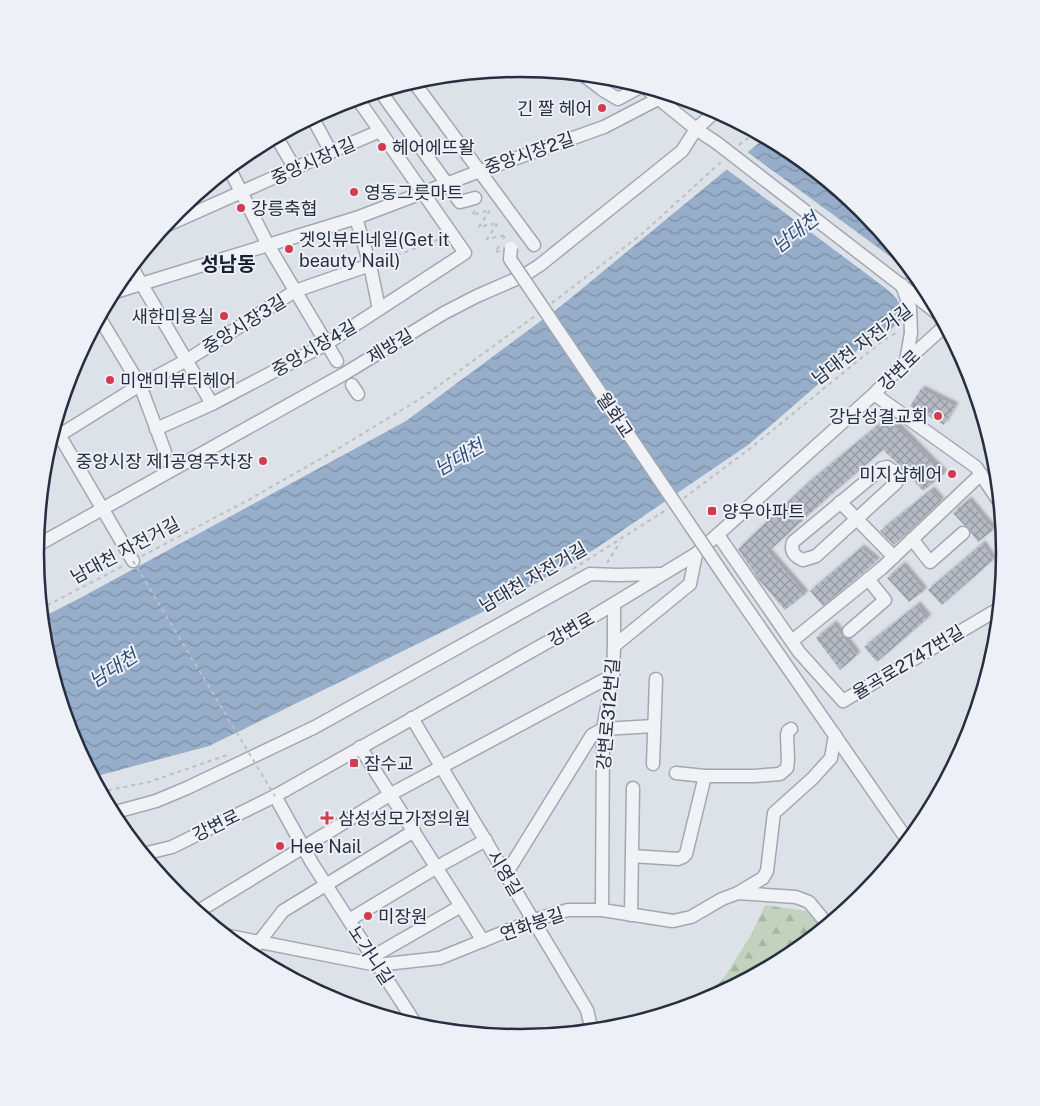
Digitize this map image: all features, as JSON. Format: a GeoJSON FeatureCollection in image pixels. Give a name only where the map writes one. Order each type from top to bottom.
{"type":"FeatureCollection","features":[{"type":"Feature","properties":{"kind":"street"},"geometry":{"type":"LineString","coordinates":[[594,83],[618,98],[633,91]]}},
{"type":"Feature","properties":{"kind":"street"},"geometry":{"type":"LineString","coordinates":[[418,88],[534,245]]}},
{"type":"Feature","properties":{"kind":"street"},"geometry":{"type":"LineString","coordinates":[[384,97],[460,202],[476,203]]}},
{"type":"Feature","properties":{"kind":"street","name":"중앙시장2길"},"geometry":{"type":"LineString","coordinates":[[123,290],[356,218],[604,127],[659,98]]}},
{"type":"Feature","properties":{"kind":"street"},"geometry":{"type":"LineString","coordinates":[[666,100],[696,130],[717,143],[925,303]]}},
{"type":"Feature","properties":{"kind":"street"},"geometry":{"type":"LineString","coordinates":[[361,104],[452,234]]}},
{"type":"Feature","properties":{"kind":"street","name":"제방길"},"geometry":{"type":"LineString","coordinates":[[44,541],[344,374],[444,314],[477,296],[529,273],[682,151],[696,130],[710,117]]}},
{"type":"Feature","properties":{"kind":"street"},"geometry":{"type":"LineString","coordinates":[[315,123],[331,152]]}},
{"type":"Feature","properties":{"kind":"street","name":"중앙시장1길"},"geometry":{"type":"LineString","coordinates":[[180,220],[380,132]]}},
{"type":"Feature","properties":{"kind":"street"},"geometry":{"type":"LineString","coordinates":[[280,142],[295,169]]}},
{"type":"Feature","properties":{"kind":"street"},"geometry":{"type":"LineString","coordinates":[[231,174],[268,245],[337,361]]}},
{"type":"Feature","properties":{"kind":"street"},"geometry":{"type":"LineString","coordinates":[[356,218],[370,265],[379,309]]}},
{"type":"Feature","properties":{"kind":"street","name":"중앙시장4길"},"geometry":{"type":"LineString","coordinates":[[156,429],[212,404],[326,344],[465,253],[452,234]]}},
{"type":"Feature","properties":{"kind":"street","name":"월화교"},"geometry":{"type":"LineString","coordinates":[[511,248],[510,259],[726,580],[904,835]]}},
{"type":"Feature","properties":{"kind":"street","name":"중앙시장3길"},"geometry":{"type":"LineString","coordinates":[[60,431],[187,360],[295,291],[370,265]]}},
{"type":"Feature","properties":{"kind":"street"},"geometry":{"type":"LineString","coordinates":[[135,273],[212,404]]}},
{"type":"Feature","properties":{"kind":"street"},"geometry":{"type":"LineString","coordinates":[[902,285],[915,286]]}},
{"type":"Feature","properties":{"kind":"street"},"geometry":{"type":"LineString","coordinates":[[902,285],[910,308],[906,361]]}},
{"type":"Feature","properties":{"kind":"street"},"geometry":{"type":"LineString","coordinates":[[103,324],[140,385],[164,452]]}},
{"type":"Feature","properties":{"kind":"street","name":"강변로"},"geometry":{"type":"LineString","coordinates":[[151,854],[172,847],[275,796],[614,604],[696,554],[874,394],[906,361],[941,331]]}},
{"type":"Feature","properties":{"kind":"street"},"geometry":{"type":"LineString","coordinates":[[874,394],[976,467],[992,491]]}},
{"type":"Feature","properties":{"kind":"street"},"geometry":{"type":"LineString","coordinates":[[58,440],[133,561]]}},
{"type":"Feature","properties":{"kind":"street"},"geometry":{"type":"LineString","coordinates":[[882,468],[892,469],[896,473],[898,479],[896,483],[816,556],[803,560],[797,558],[793,553],[793,542],[840,502],[882,468]]}},
{"type":"Feature","properties":{"kind":"street"},"geometry":{"type":"LineString","coordinates":[[718,535],[792,641],[868,580],[981,474]]}},
{"type":"Feature","properties":{"kind":"street"},"geometry":{"type":"LineString","coordinates":[[840,502],[894,557]]}},
{"type":"Feature","properties":{"kind":"street"},"geometry":{"type":"LineString","coordinates":[[912,539],[930,562],[963,533]]}},
{"type":"Feature","properties":{"kind":"street","name":"강변로312번길"},"geometry":{"type":"LineString","coordinates":[[602,910],[603,729],[613,675],[614,646],[690,584],[696,554]]}},
{"type":"Feature","properties":{"kind":"street"},"geometry":{"type":"LineString","coordinates":[[120,811],[187,788],[316,727],[590,574],[662,574]]}},
{"type":"Feature","properties":{"kind":"street"},"geometry":{"type":"LineString","coordinates":[[849,631],[885,600],[868,580]]}},
{"type":"Feature","properties":{"kind":"street"},"geometry":{"type":"LineString","coordinates":[[614,604],[614,646]]}},
{"type":"Feature","properties":{"kind":"street","name":"율곡로2747번길"},"geometry":{"type":"LineString","coordinates":[[792,641],[799,652],[843,702],[992,613]]}},
{"type":"Feature","properties":{"kind":"street"},"geometry":{"type":"LineString","coordinates":[[203,908],[391,794],[613,675]]}},
{"type":"Feature","properties":{"kind":"street"},"geometry":{"type":"LineString","coordinates":[[653,764],[656,679]]}},
{"type":"Feature","properties":{"kind":"street","name":"시영길"},"geometry":{"type":"LineString","coordinates":[[412,718],[587,1010],[590,1024]]}},
{"type":"Feature","properties":{"kind":"street"},"geometry":{"type":"LineString","coordinates":[[506,874],[590,738],[596,732],[603,729],[654,726]]}},
{"type":"Feature","properties":{"kind":"street"},"geometry":{"type":"LineString","coordinates":[[676,773],[705,776],[780,774],[786,768],[788,760],[787,735],[791,729]]}},
{"type":"Feature","properties":{"kind":"street"},"geometry":{"type":"LineString","coordinates":[[738,893],[763,878],[767,871],[774,813],[831,758],[835,735]]}},
{"type":"Feature","properties":{"kind":"street"},"geometry":{"type":"LineString","coordinates":[[360,747],[483,941]]}},
{"type":"Feature","properties":{"kind":"street"},"geometry":{"type":"LineString","coordinates":[[632,856],[678,858],[686,854],[705,776]]}},
{"type":"Feature","properties":{"kind":"street"},"geometry":{"type":"LineString","coordinates":[[630,915],[633,788]]}},
{"type":"Feature","properties":{"kind":"street","name":"노가니길"},"geometry":{"type":"LineString","coordinates":[[275,796],[326,884],[411,1016]]}},
{"type":"Feature","properties":{"kind":"street"},"geometry":{"type":"LineString","coordinates":[[254,949],[283,911],[414,831]]}},
{"type":"Feature","properties":{"kind":"street"},"geometry":{"type":"LineString","coordinates":[[349,920],[486,840]]}},
{"type":"Feature","properties":{"kind":"street","name":"연화봉길"},"geometry":{"type":"LineString","coordinates":[[240,938],[375,961],[440,958],[534,920],[568,910],[602,910],[674,921],[691,917],[722,899],[738,893],[796,897],[809,902],[824,920]]}},
{"type":"Feature","properties":{"kind":"street"},"geometry":{"type":"LineString","coordinates":[[375,961],[461,906]]}},
{"type":"Feature","properties":{"kind":"path"},"geometry":{"type":"LineString","coordinates":[[738,146],[750,137]]}},
{"type":"Feature","properties":{"kind":"path"},"geometry":{"type":"LineString","coordinates":[[547,307],[644,233],[723,160]]}},
{"type":"Feature","properties":{"kind":"path"},"geometry":{"type":"LineString","coordinates":[[476,203],[472,215],[490,210],[479,227],[498,223],[487,240],[506,235],[495,252],[511,248]]}},
{"type":"Feature","properties":{"kind":"path"},"geometry":{"type":"LineString","coordinates":[[370,265],[452,234]]}},
{"type":"Feature","properties":{"kind":"path","name":"남대천 자전거길"},"geometry":{"type":"LineString","coordinates":[[47,605],[252,498],[398,412],[423,397],[539,313]]}},
{"type":"Feature","properties":{"kind":"path","name":"남대천 자전거길"},"geometry":{"type":"LineString","coordinates":[[683,500],[752,447],[881,342],[908,330]]}},
{"type":"Feature","properties":{"kind":"path","name":"남대천 자전거길"},"geometry":{"type":"LineString","coordinates":[[570,571],[667,510]]}},
{"type":"Feature","properties":{"kind":"path"},"geometry":{"type":"LineString","coordinates":[[601,574],[621,540]]}},
{"type":"Feature","properties":{"kind":"path"},"geometry":{"type":"LineString","coordinates":[[133,561],[275,796]]}},
{"type":"Feature","properties":{"kind":"path"},"geometry":{"type":"LineString","coordinates":[[239,750],[247,747]]}},
{"type":"Feature","properties":{"kind":"path"},"geometry":{"type":"LineString","coordinates":[[108,790],[148,782],[231,753]]}},
{"type":"Feature","properties":{"kind":"green space"},"geometry":{"type":"Polygon","coordinates":[[[765,905],[806,911],[818,924],[785,949],[715,987],[724,978],[752,933],[765,905]]]}},
{"type":"Feature","properties":{"kind":"water","name":"남대천"},"geometry":{"type":"Polygon","coordinates":[[[760,142],[810,175],[857,216],[898,263],[919,292],[905,317],[891,329],[867,342],[748,445],[595,549],[503,602],[209,746],[99,775],[80,735],[69,706],[53,646],[48,614],[406,421],[561,306],[760,142]]]}},
{"type":"Feature","properties":{"kind":"pier"},"geometry":{"type":"Polygon","coordinates":[[[746,151],[896,261],[923,299],[905,321],[897,299],[888,290],[725,168],[746,151]]]}},
{"type":"Feature","properties":{"kind":"building","name":"강남성결교회"},"geometry":{"type":"Polygon","coordinates":[[[921,389],[955,406],[944,425],[910,406],[921,389]]]}},
{"type":"Feature","properties":{"kind":"building"},"geometry":{"type":"Polygon","coordinates":[[[888,417],[944,474],[923,491],[883,450],[768,552],[805,594],[785,610],[759,580],[738,549],[809,482],[888,417]]]}},
{"type":"Feature","properties":{"kind":"building"},"geometry":{"type":"Polygon","coordinates":[[[931,490],[941,501],[894,545],[880,531],[931,490]]]}},
{"type":"Feature","properties":{"kind":"building"},"geometry":{"type":"Polygon","coordinates":[[[968,500],[993,530],[978,542],[969,528],[953,513],[968,500]]]}},
{"type":"Feature","properties":{"kind":"building"},"geometry":{"type":"Polygon","coordinates":[[[982,544],[993,560],[942,605],[928,590],[982,544]]]}},
{"type":"Feature","properties":{"kind":"building"},"geometry":{"type":"Polygon","coordinates":[[[861,548],[877,561],[823,606],[810,591],[861,548]]]}},
{"type":"Feature","properties":{"kind":"building"},"geometry":{"type":"Polygon","coordinates":[[[902,565],[924,591],[909,602],[887,578],[902,565]]]}},
{"type":"Feature","properties":{"kind":"building"},"geometry":{"type":"Polygon","coordinates":[[[917,605],[928,618],[877,662],[864,647],[917,605]]]}},
{"type":"Feature","properties":{"kind":"building"},"geometry":{"type":"Polygon","coordinates":[[[833,624],[857,655],[840,670],[816,638],[833,624]]]}},
{"type":"Feature","properties":{"kind":"place","name":"긴 짤 헤어"},"geometry":{"type":"Point","coordinates":[602,108]}},
{"type":"Feature","properties":{"kind":"place","name":"헤어에뜨왈"},"geometry":{"type":"Point","coordinates":[382,147]}},
{"type":"Feature","properties":{"kind":"place","name":"영동그릇마트"},"geometry":{"type":"Point","coordinates":[354,192]}},
{"type":"Feature","properties":{"kind":"place","name":"강릉축협"},"geometry":{"type":"Point","coordinates":[241,208]}},
{"type":"Feature","properties":{"kind":"place","name":"겟잇뷰티네일(Get it beauty Nail)"},"geometry":{"type":"Point","coordinates":[289,249]}},
{"type":"Feature","properties":{"kind":"place","name":"새한미용실"},"geometry":{"type":"Point","coordinates":[224,316]}},
{"type":"Feature","properties":{"kind":"place","name":"미앤미뷰티헤어"},"geometry":{"type":"Point","coordinates":[110,380]}},
{"type":"Feature","properties":{"kind":"place","name":"강남성결교회"},"geometry":{"type":"Point","coordinates":[938,416]}},
{"type":"Feature","properties":{"kind":"place","name":"중앙시장 제1공영주차장"},"geometry":{"type":"Point","coordinates":[263,461]}},
{"type":"Feature","properties":{"kind":"place","name":"미지샵헤어"},"geometry":{"type":"Point","coordinates":[952,474]}},
{"type":"Feature","properties":{"kind":"place","name":"양우아파트"},"geometry":{"type":"Point","coordinates":[712,511]}},
{"type":"Feature","properties":{"kind":"place","name":"잠수교"},"geometry":{"type":"Point","coordinates":[354,763]}},
{"type":"Feature","properties":{"kind":"place","name":"삼성성모가정의원"},"geometry":{"type":"Point","coordinates":[327,818]}},
{"type":"Feature","properties":{"kind":"place","name":"Hee Nail"},"geometry":{"type":"Point","coordinates":[280,846]}},
{"type":"Feature","properties":{"kind":"place","name":"미장원"},"geometry":{"type":"Point","coordinates":[368,916]}},
{"type":"Feature","properties":{"kind":"district","name":"성남동"},"geometry":{"type":"Point","coordinates":[228,264]}}]}
